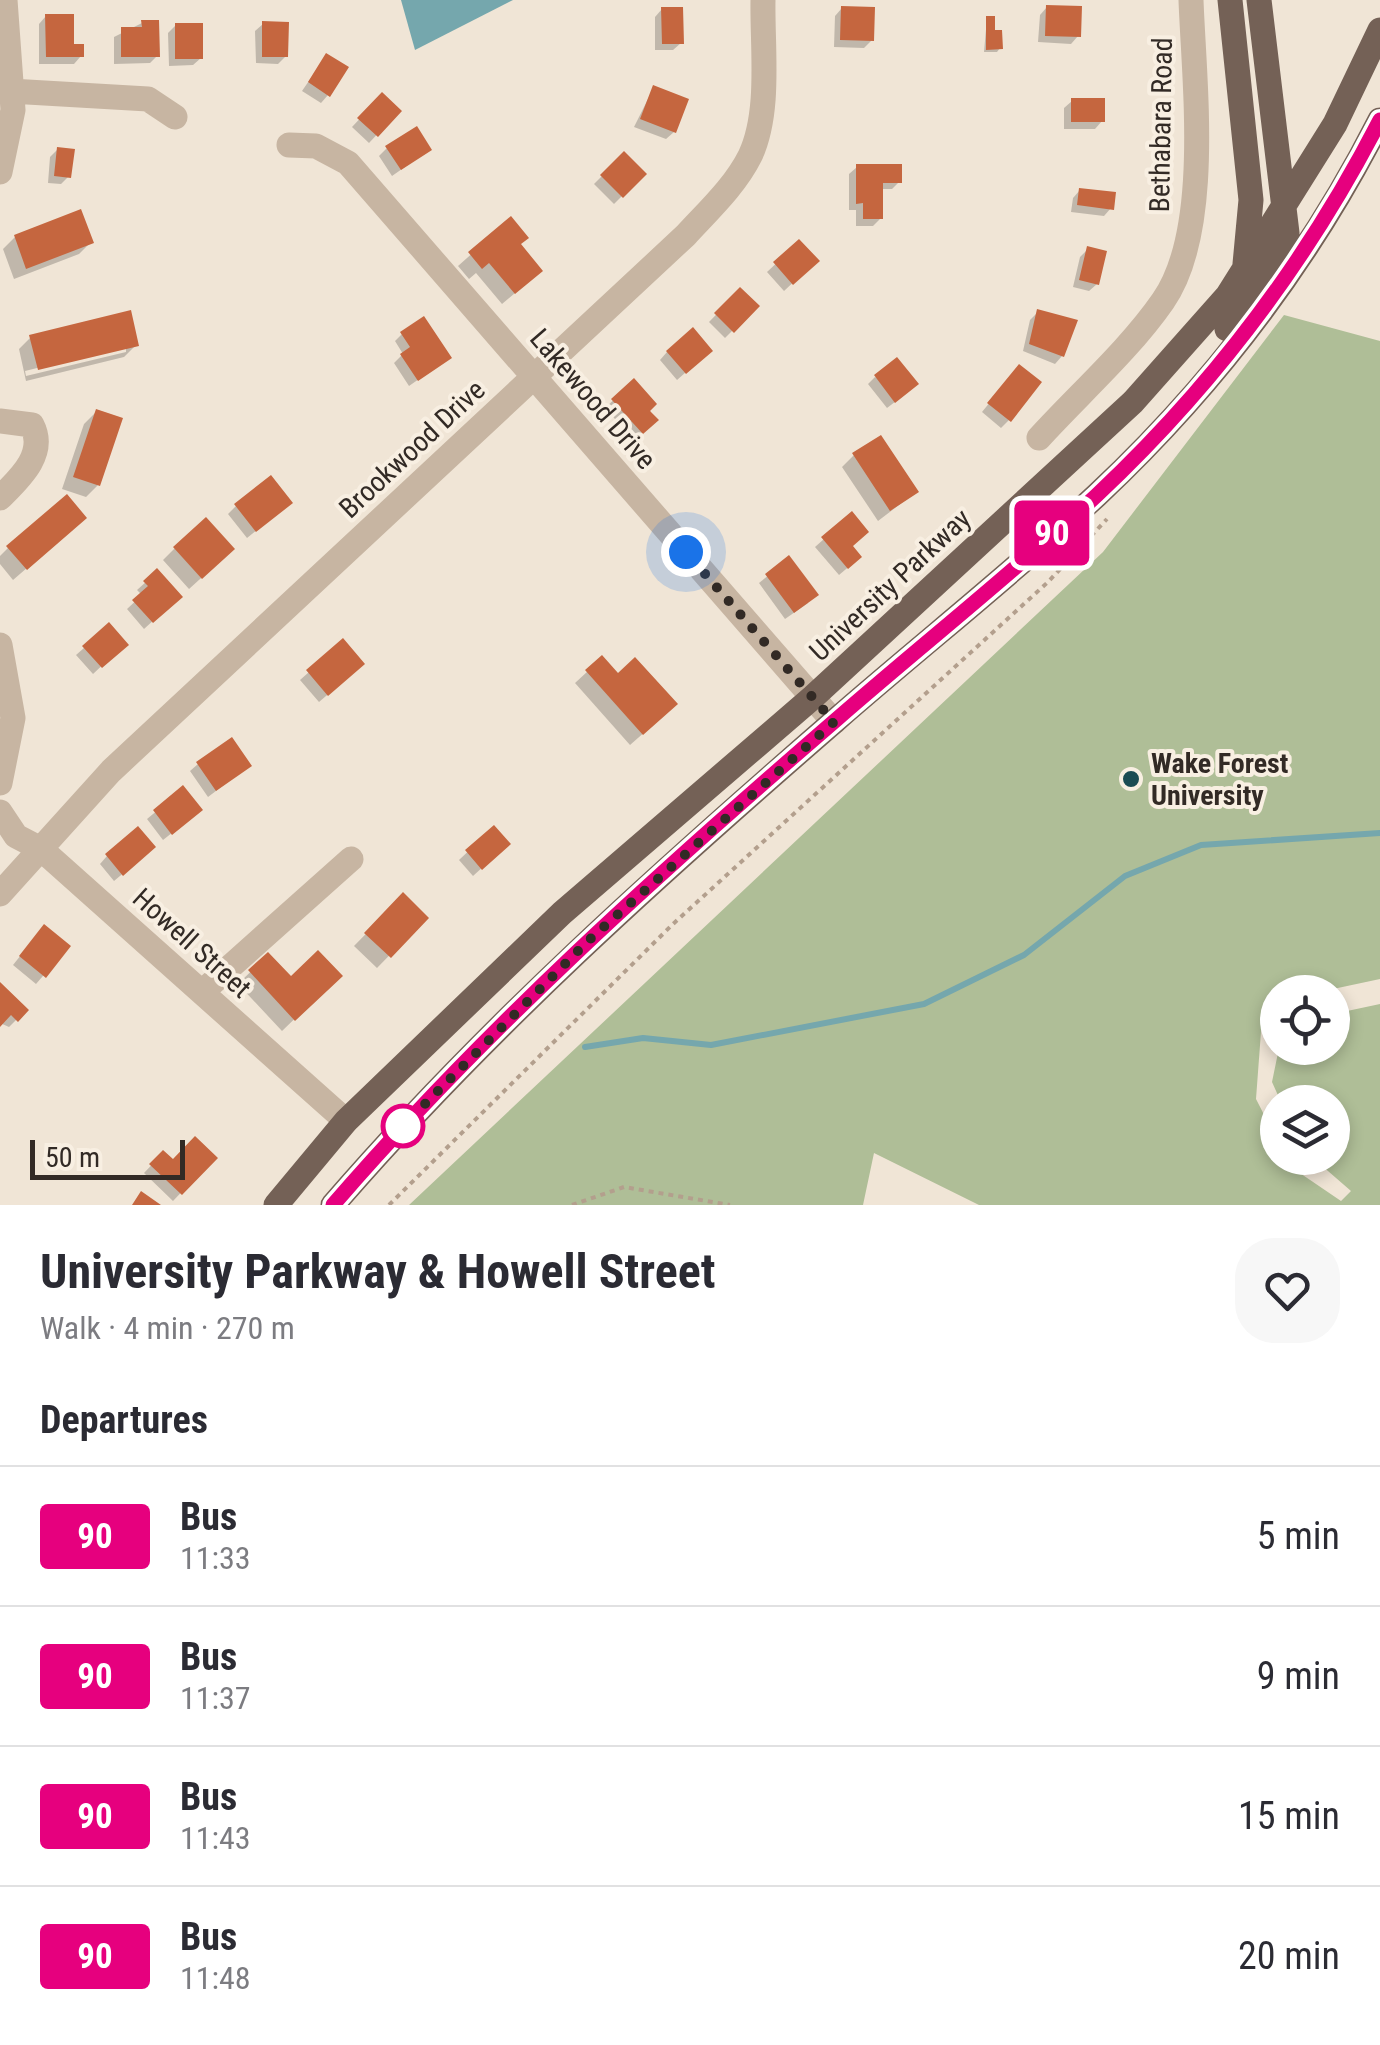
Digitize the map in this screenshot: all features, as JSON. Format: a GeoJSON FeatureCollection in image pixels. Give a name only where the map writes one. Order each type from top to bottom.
{"type":"FeatureCollection","features":[{"type":"Feature","properties":{"kind":"main road"},"geometry":{"type":"LineString","coordinates":[[1230,0],[1251,200],[1245,268]]}},
{"type":"Feature","properties":{"kind":"main road"},"geometry":{"type":"LineString","coordinates":[[1195,390],[1211,349],[1282,250],[1288,233],[1260,0]]}},
{"type":"Feature","properties":{"kind":"main road","name":"University Parkway"},"geometry":{"type":"LineString","coordinates":[[276,1205],[346,1121],[562,913],[812,697],[1133,402],[1228,296],[1335,124],[1380,30]]}},
{"type":"Feature","properties":{"kind":"main road"},"geometry":{"type":"LineString","coordinates":[[333,1205],[395,1134],[588,941],[1098,494],[1195,390],[1284,283],[1380,120]]}},
{"type":"Feature","properties":{"kind":"street"},"geometry":{"type":"LineString","coordinates":[[0,172],[12,128],[6,0]]}},
{"type":"Feature","properties":{"kind":"street","name":"Brookwood Drive"},"geometry":{"type":"LineString","coordinates":[[0,894],[111,771],[686,235],[742,169],[758,134],[764,0]]}},
{"type":"Feature","properties":{"kind":"street","name":"Bethabara Road"},"geometry":{"type":"LineString","coordinates":[[1039,438],[1164,300],[1189,234],[1196,155],[1191,0]]}},
{"type":"Feature","properties":{"kind":"street"},"geometry":{"type":"LineString","coordinates":[[10,91],[148,99],[175,116]]}},
{"type":"Feature","properties":{"kind":"street","name":"Lakewood Drive"},"geometry":{"type":"LineString","coordinates":[[289,145],[316,146],[348,163],[834,722]]}},
{"type":"Feature","properties":{"kind":"street"},"geometry":{"type":"LineString","coordinates":[[0,421],[32,425],[37,448],[27,470],[0,498]]}},
{"type":"Feature","properties":{"kind":"street"},"geometry":{"type":"LineString","coordinates":[[0,645],[14,718],[0,783]]}},
{"type":"Feature","properties":{"kind":"street","name":"Howell Street"},"geometry":{"type":"LineString","coordinates":[[0,812],[16,836],[41,849],[346,1121]]}},
{"type":"Feature","properties":{"kind":"street"},"geometry":{"type":"LineString","coordinates":[[202,992],[351,859]]}},
{"type":"Feature","properties":{"kind":"path"},"geometry":{"type":"LineString","coordinates":[[389,1205],[673,924],[1048,582],[1113,513]]}},
{"type":"Feature","properties":{"kind":"path"},"geometry":{"type":"LineString","coordinates":[[572,1205],[624,1187],[730,1205]]}},
{"type":"Feature","properties":{"kind":"green space","name":"Wake Forest University"},"geometry":{"type":"Polygon","coordinates":[[[1284,315],[1380,341],[1380,979],[1350,985],[1350,975],[1260,975],[1256,1099],[1260,1107],[1260,1175],[1303,1175],[1341,1201],[1351,1191],[1333,1175],[1350,1175],[1350,1085],[1272,1082],[1276,1065],[1350,1065],[1350,1010],[1380,1004],[1380,1205],[979,1205],[874,1153],[863,1205],[409,1205],[1103,552],[1284,315]]]}},
{"type":"Feature","properties":{"kind":"water"},"geometry":{"type":"Polygon","coordinates":[[[401,0],[513,0],[415,50],[401,0]]]}},
{"type":"Feature","properties":{"kind":"building"},"geometry":{"type":"Polygon","coordinates":[[[1046,5],[1082,6],[1081,37],[1045,36],[1046,5]]]}},
{"type":"Feature","properties":{"kind":"building"},"geometry":{"type":"Polygon","coordinates":[[[841,6],[875,7],[874,41],[840,40],[841,6]]]}},
{"type":"Feature","properties":{"kind":"building"},"geometry":{"type":"Polygon","coordinates":[[[661,7],[683,7],[684,44],[662,44],[661,7]]]}},
{"type":"Feature","properties":{"kind":"building"},"geometry":{"type":"Polygon","coordinates":[[[45,14],[74,14],[74,44],[84,44],[84,57],[46,57],[45,14]]]}},
{"type":"Feature","properties":{"kind":"building"},"geometry":{"type":"Polygon","coordinates":[[[986,16],[995,16],[995,30],[1002,30],[1003,49],[986,50],[986,16]]]}},
{"type":"Feature","properties":{"kind":"building"},"geometry":{"type":"Polygon","coordinates":[[[141,20],[159,20],[160,57],[121,57],[121,27],[142,27],[141,20]]]}},
{"type":"Feature","properties":{"kind":"building"},"geometry":{"type":"Polygon","coordinates":[[[262,21],[289,22],[288,57],[262,57],[262,21]]]}},
{"type":"Feature","properties":{"kind":"building"},"geometry":{"type":"Polygon","coordinates":[[[175,23],[203,23],[203,59],[175,59],[175,23]]]}},
{"type":"Feature","properties":{"kind":"building"},"geometry":{"type":"Polygon","coordinates":[[[326,53],[349,67],[330,97],[308,82],[326,53]]]}},
{"type":"Feature","properties":{"kind":"building"},"geometry":{"type":"Polygon","coordinates":[[[653,85],[689,99],[676,133],[640,119],[653,85]]]}},
{"type":"Feature","properties":{"kind":"building"},"geometry":{"type":"Polygon","coordinates":[[[382,92],[402,111],[378,137],[357,118],[382,92]]]}},
{"type":"Feature","properties":{"kind":"building"},"geometry":{"type":"Polygon","coordinates":[[[1071,98],[1105,98],[1105,122],[1071,122],[1071,98]]]}},
{"type":"Feature","properties":{"kind":"building"},"geometry":{"type":"Polygon","coordinates":[[[417,126],[432,150],[401,170],[385,146],[417,126]]]}},
{"type":"Feature","properties":{"kind":"building"},"geometry":{"type":"Polygon","coordinates":[[[57,147],[75,149],[71,178],[54,176],[57,147]]]}},
{"type":"Feature","properties":{"kind":"building"},"geometry":{"type":"Polygon","coordinates":[[[624,151],[647,174],[623,198],[600,175],[624,151]]]}},
{"type":"Feature","properties":{"kind":"building"},"geometry":{"type":"Polygon","coordinates":[[[856,164],[902,164],[902,183],[883,183],[883,219],[863,219],[863,203],[856,204],[856,164]]]}},
{"type":"Feature","properties":{"kind":"building"},"geometry":{"type":"Polygon","coordinates":[[[1079,188],[1116,192],[1114,210],[1077,205],[1079,188]]]}},
{"type":"Feature","properties":{"kind":"building"},"geometry":{"type":"Polygon","coordinates":[[[81,209],[94,243],[26,269],[14,235],[81,209]]]}},
{"type":"Feature","properties":{"kind":"building"},"geometry":{"type":"Polygon","coordinates":[[[511,216],[529,238],[521,244],[543,271],[515,294],[489,263],[482,269],[468,252],[511,216]]]}},
{"type":"Feature","properties":{"kind":"building"},"geometry":{"type":"Polygon","coordinates":[[[799,239],[820,261],[793,285],[773,262],[799,239]]]}},
{"type":"Feature","properties":{"kind":"building"},"geometry":{"type":"Polygon","coordinates":[[[1087,246],[1107,251],[1099,285],[1079,280],[1087,246]]]}},
{"type":"Feature","properties":{"kind":"building"},"geometry":{"type":"Polygon","coordinates":[[[740,287],[760,306],[734,333],[714,313],[740,287]]]}},
{"type":"Feature","properties":{"kind":"building"},"geometry":{"type":"Polygon","coordinates":[[[1037,309],[1078,320],[1064,357],[1029,344],[1037,309]]]}},
{"type":"Feature","properties":{"kind":"building"},"geometry":{"type":"Polygon","coordinates":[[[131,310],[139,346],[38,370],[29,335],[131,310]]]}},
{"type":"Feature","properties":{"kind":"building"},"geometry":{"type":"Polygon","coordinates":[[[424,316],[452,358],[418,381],[400,354],[410,347],[400,332],[424,316]]]}},
{"type":"Feature","properties":{"kind":"building"},"geometry":{"type":"Polygon","coordinates":[[[693,327],[713,351],[686,374],[666,351],[693,327]]]}},
{"type":"Feature","properties":{"kind":"building"},"geometry":{"type":"Polygon","coordinates":[[[897,357],[919,384],[895,403],[874,375],[897,357]]]}},
{"type":"Feature","properties":{"kind":"building"},"geometry":{"type":"Polygon","coordinates":[[[1019,364],[1042,382],[1011,422],[987,403],[1019,364]]]}},
{"type":"Feature","properties":{"kind":"building"},"geometry":{"type":"Polygon","coordinates":[[[634,378],[657,404],[650,411],[659,420],[643,434],[611,399],[634,378]]]}},
{"type":"Feature","properties":{"kind":"building"},"geometry":{"type":"Polygon","coordinates":[[[96,409],[123,418],[100,486],[73,477],[96,409]]]}},
{"type":"Feature","properties":{"kind":"building"},"geometry":{"type":"Polygon","coordinates":[[[881,435],[919,492],[890,511],[852,453],[881,435]]]}},
{"type":"Feature","properties":{"kind":"building"},"geometry":{"type":"Polygon","coordinates":[[[271,475],[293,503],[256,532],[234,504],[271,475]]]}},
{"type":"Feature","properties":{"kind":"building"},"geometry":{"type":"Polygon","coordinates":[[[67,494],[87,518],[27,570],[6,546],[67,494]]]}},
{"type":"Feature","properties":{"kind":"building"},"geometry":{"type":"Polygon","coordinates":[[[852,511],[869,532],[853,546],[862,557],[848,569],[821,537],[852,511]]]}},
{"type":"Feature","properties":{"kind":"building"},"geometry":{"type":"Polygon","coordinates":[[[206,517],[235,549],[202,579],[173,547],[206,517]]]}},
{"type":"Feature","properties":{"kind":"building"},"geometry":{"type":"Polygon","coordinates":[[[789,555],[819,595],[794,613],[765,574],[789,555]]]}},
{"type":"Feature","properties":{"kind":"building"},"geometry":{"type":"Polygon","coordinates":[[[157,568],[183,597],[153,623],[132,600],[148,586],[143,581],[157,568]]]}},
{"type":"Feature","properties":{"kind":"building"},"geometry":{"type":"Polygon","coordinates":[[[109,622],[129,645],[102,668],[82,646],[109,622]]]}},
{"type":"Feature","properties":{"kind":"building"},"geometry":{"type":"Polygon","coordinates":[[[343,638],[365,664],[328,696],[306,670],[343,638]]]}},
{"type":"Feature","properties":{"kind":"building"},"geometry":{"type":"Polygon","coordinates":[[[602,655],[618,673],[635,657],[678,704],[643,735],[585,670],[602,655]]]}},
{"type":"Feature","properties":{"kind":"building"},"geometry":{"type":"Polygon","coordinates":[[[232,737],[252,766],[216,791],[196,762],[232,737]]]}},
{"type":"Feature","properties":{"kind":"building"},"geometry":{"type":"Polygon","coordinates":[[[183,785],[203,810],[172,835],[153,810],[183,785]]]}},
{"type":"Feature","properties":{"kind":"building"},"geometry":{"type":"Polygon","coordinates":[[[494,825],[511,844],[482,870],[465,850],[494,825]]]}},
{"type":"Feature","properties":{"kind":"building"},"geometry":{"type":"Polygon","coordinates":[[[138,826],[156,847],[123,876],[105,854],[138,826]]]}},
{"type":"Feature","properties":{"kind":"building"},"geometry":{"type":"Polygon","coordinates":[[[403,892],[429,918],[391,958],[364,933],[403,892]]]}},
{"type":"Feature","properties":{"kind":"building"},"geometry":{"type":"Polygon","coordinates":[[[44,924],[71,946],[46,978],[19,956],[44,924]]]}},
{"type":"Feature","properties":{"kind":"building"},"geometry":{"type":"Polygon","coordinates":[[[318,950],[343,976],[295,1021],[248,970],[268,952],[291,976],[318,950]]]}},
{"type":"Feature","properties":{"kind":"building"},"geometry":{"type":"Polygon","coordinates":[[[0,982],[29,1010],[18,1022],[11,1015],[0,1027],[0,982]]]}},
{"type":"Feature","properties":{"kind":"building"},"geometry":{"type":"Polygon","coordinates":[[[195,1136],[218,1158],[182,1195],[149,1164],[163,1150],[173,1159],[195,1136]]]}},
{"type":"Feature","properties":{"kind":"building"},"geometry":{"type":"Polygon","coordinates":[[[141,1191],[161,1205],[132,1205],[141,1191]]]}},
{"type":"Feature","properties":{"kind":"waterway"},"geometry":{"type":"LineString","coordinates":[[585,1047],[643,1038],[711,1045],[924,1004],[1024,955],[1125,876],[1201,845],[1380,833]]}},
{"type":"Feature","properties":{"kind":"bus line","name":"90"},"geometry":{"type":"LineString","coordinates":[[333,1205],[395,1134],[588,941],[1098,494],[1218,365],[1284,283],[1380,120]]}},
{"type":"Feature","properties":{"kind":"place","name":"Wake Forest University"},"geometry":{"type":"Point","coordinates":[1131,779]}},
{"type":"Feature","properties":{"kind":"route"},"geometry":{"type":"LineString","coordinates":[[403,1126],[395,1134],[588,941],[834,722],[686,552]]}}]}
